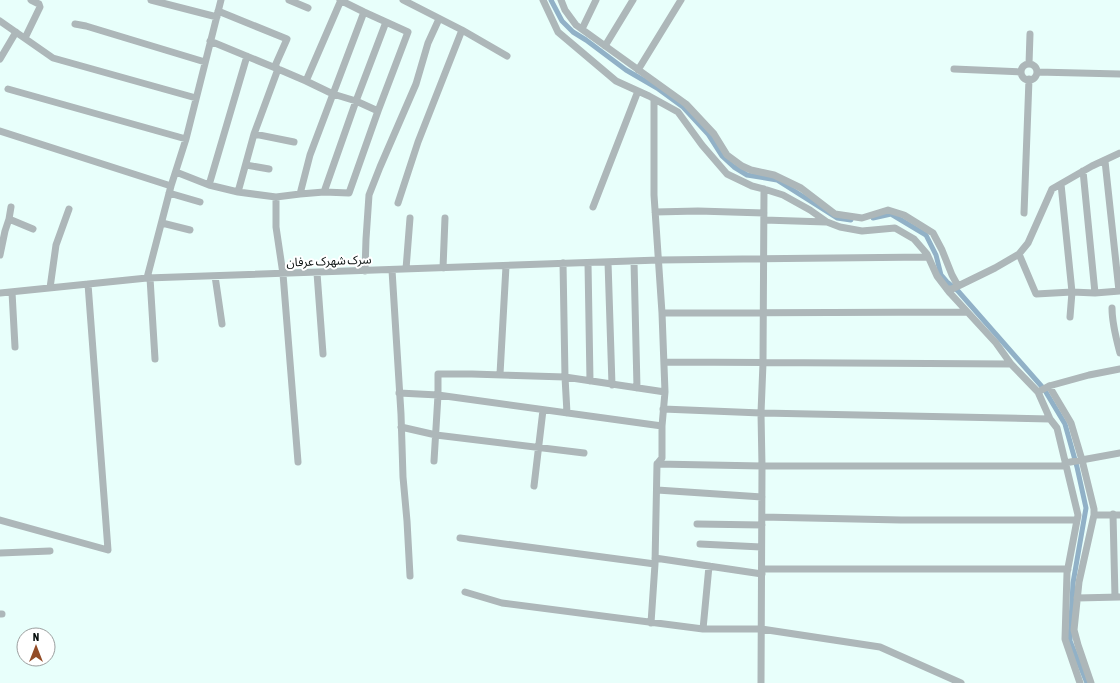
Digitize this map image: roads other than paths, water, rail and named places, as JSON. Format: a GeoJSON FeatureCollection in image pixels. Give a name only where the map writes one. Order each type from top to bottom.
{"type":"FeatureCollection","features":[{"type":"Feature","properties":{"kind":"street"},"geometry":{"type":"LineString","coordinates":[[25,38],[40,7],[39,4],[31,0]]}},
{"type":"Feature","properties":{"kind":"street"},"geometry":{"type":"LineString","coordinates":[[151,0],[217,14],[287,39],[275,66],[278,69],[254,134],[238,192]]}},
{"type":"Feature","properties":{"kind":"street"},"geometry":{"type":"LineString","coordinates":[[155,359],[149,278],[170,190],[186,139],[221,0]]}},
{"type":"Feature","properties":{"kind":"street"},"geometry":{"type":"LineString","coordinates":[[289,0],[308,8]]}},
{"type":"Feature","properties":{"kind":"street"},"geometry":{"type":"LineString","coordinates":[[176,172],[209,185],[238,192],[276,197],[324,192],[349,193],[408,32],[340,0],[306,81]]}},
{"type":"Feature","properties":{"kind":"street"},"geometry":{"type":"LineString","coordinates":[[403,0],[462,30],[507,56]]}},
{"type":"Feature","properties":{"kind":"street"},"geometry":{"type":"LineString","coordinates":[[543,0],[558,32],[616,81],[654,98],[678,112],[702,145],[727,174],[752,186],[782,195],[810,210],[827,222],[840,227],[862,231],[895,228],[914,239],[928,257],[937,276],[952,288],[968,312],[996,343],[1011,364],[1039,391],[1050,419],[1057,428],[1078,515],[1068,568],[1065,639],[1080,683]]}},
{"type":"Feature","properties":{"kind":"street"},"geometry":{"type":"LineString","coordinates":[[561,0],[576,25],[686,104],[714,134],[728,155],[742,166],[751,170],[774,175],[801,188],[835,214],[862,218],[888,210],[904,215],[933,233],[952,275],[952,288]]}},
{"type":"Feature","properties":{"kind":"street"},"geometry":{"type":"LineString","coordinates":[[582,29],[596,0]]}},
{"type":"Feature","properties":{"kind":"street"},"geometry":{"type":"LineString","coordinates":[[605,46],[633,0]]}},
{"type":"Feature","properties":{"kind":"street"},"geometry":{"type":"LineString","coordinates":[[638,70],[681,0]]}},
{"type":"Feature","properties":{"kind":"street"},"geometry":{"type":"LineString","coordinates":[[300,194],[310,155],[364,12]]}},
{"type":"Feature","properties":{"kind":"street"},"geometry":{"type":"LineString","coordinates":[[365,271],[370,195],[380,167],[416,84],[428,43],[439,19]]}},
{"type":"Feature","properties":{"kind":"street"},"geometry":{"type":"LineString","coordinates":[[0,21],[53,58],[196,98]]}},
{"type":"Feature","properties":{"kind":"street"},"geometry":{"type":"LineString","coordinates":[[324,192],[386,22]]}},
{"type":"Feature","properties":{"kind":"street"},"geometry":{"type":"LineString","coordinates":[[75,24],[205,62]]}},
{"type":"Feature","properties":{"kind":"street"},"geometry":{"type":"LineString","coordinates":[[398,203],[418,142],[462,30]]}},
{"type":"Feature","properties":{"kind":"street"},"geometry":{"type":"LineString","coordinates":[[0,59],[16,32]]}},
{"type":"Feature","properties":{"kind":"street"},"geometry":{"type":"LineString","coordinates":[[1029,64],[1030,34]]}},
{"type":"Feature","properties":{"kind":"street"},"geometry":{"type":"LineString","coordinates":[[210,41],[306,81],[333,94],[356,101],[378,111]]}},
{"type":"Feature","properties":{"kind":"street"},"geometry":{"type":"LineString","coordinates":[[209,185],[247,56]]}},
{"type":"Feature","properties":{"kind":"street"},"geometry":{"type":"LineString","coordinates":[[1021,72],[1024,65],[1034,65],[1037,72],[1036,76],[1029,80]]}},
{"type":"Feature","properties":{"kind":"street"},"geometry":{"type":"LineString","coordinates":[[954,69],[1021,72]]}},
{"type":"Feature","properties":{"kind":"street"},"geometry":{"type":"LineString","coordinates":[[1021,72],[1024,77],[1029,80]]}},
{"type":"Feature","properties":{"kind":"street"},"geometry":{"type":"LineString","coordinates":[[1037,72],[1120,74]]}},
{"type":"Feature","properties":{"kind":"street"},"geometry":{"type":"LineString","coordinates":[[1024,213],[1029,80]]}},
{"type":"Feature","properties":{"kind":"street"},"geometry":{"type":"LineString","coordinates":[[8,90],[186,139]]}},
{"type":"Feature","properties":{"kind":"street"},"geometry":{"type":"LineString","coordinates":[[593,207],[638,91]]}},
{"type":"Feature","properties":{"kind":"street"},"geometry":{"type":"LineString","coordinates":[[651,623],[655,561],[657,464],[662,458],[662,426],[665,392],[662,313],[654,195],[654,98]]}},
{"type":"Feature","properties":{"kind":"street"},"geometry":{"type":"LineString","coordinates":[[678,112],[686,104]]}},
{"type":"Feature","properties":{"kind":"street"},"geometry":{"type":"LineString","coordinates":[[0,132],[170,190],[200,202]]}},
{"type":"Feature","properties":{"kind":"street"},"geometry":{"type":"LineString","coordinates":[[254,134],[294,142]]}},
{"type":"Feature","properties":{"kind":"street"},"geometry":{"type":"LineString","coordinates":[[952,288],[995,268],[1019,254],[1028,243],[1052,189],[1092,166],[1120,153]]}},
{"type":"Feature","properties":{"kind":"street"},"geometry":{"type":"LineString","coordinates":[[1019,254],[1036,294],[1120,291],[1105,160]]}},
{"type":"Feature","properties":{"kind":"street"},"geometry":{"type":"LineString","coordinates":[[246,165],[270,169]]}},
{"type":"Feature","properties":{"kind":"street"},"geometry":{"type":"LineString","coordinates":[[1083,171],[1095,293]]}},
{"type":"Feature","properties":{"kind":"street"},"geometry":{"type":"LineString","coordinates":[[1060,184],[1072,292],[1070,317]]}},
{"type":"Feature","properties":{"kind":"street"},"geometry":{"type":"LineString","coordinates":[[761,683],[761,413],[763,363],[764,189]]}},
{"type":"Feature","properties":{"kind":"street"},"geometry":{"type":"LineString","coordinates":[[276,197],[276,227],[283,274],[298,462]]}},
{"type":"Feature","properties":{"kind":"street"},"geometry":{"type":"LineString","coordinates":[[0,255],[2,230],[9,219],[11,208]]}},
{"type":"Feature","properties":{"kind":"street"},"geometry":{"type":"LineString","coordinates":[[50,288],[56,245],[69,209]]}},
{"type":"Feature","properties":{"kind":"street"},"geometry":{"type":"LineString","coordinates":[[655,212],[698,211],[827,222]]}},
{"type":"Feature","properties":{"kind":"street"},"geometry":{"type":"LineString","coordinates":[[406,270],[410,218]]}},
{"type":"Feature","properties":{"kind":"street"},"geometry":{"type":"LineString","coordinates":[[443,268],[445,218]]}},
{"type":"Feature","properties":{"kind":"street"},"geometry":{"type":"LineString","coordinates":[[9,219],[34,229]]}},
{"type":"Feature","properties":{"kind":"street"},"geometry":{"type":"LineString","coordinates":[[162,223],[190,230]]}},
{"type":"Feature","properties":{"kind":"street","name":"سرک شهرک عرفان"},"geometry":{"type":"LineString","coordinates":[[0,293],[149,278],[659,260],[928,257]]}},
{"type":"Feature","properties":{"kind":"street"},"geometry":{"type":"LineString","coordinates":[[634,261],[638,388]]}},
{"type":"Feature","properties":{"kind":"street"},"geometry":{"type":"LineString","coordinates":[[588,262],[590,381]]}},
{"type":"Feature","properties":{"kind":"street"},"geometry":{"type":"LineString","coordinates":[[608,262],[612,385]]}},
{"type":"Feature","properties":{"kind":"street"},"geometry":{"type":"LineString","coordinates":[[563,263],[567,413]]}},
{"type":"Feature","properties":{"kind":"street"},"geometry":{"type":"LineString","coordinates":[[500,374],[506,266]]}},
{"type":"Feature","properties":{"kind":"street"},"geometry":{"type":"LineString","coordinates":[[392,270],[410,576]]}},
{"type":"Feature","properties":{"kind":"street"},"geometry":{"type":"LineString","coordinates":[[317,273],[323,354]]}},
{"type":"Feature","properties":{"kind":"street"},"geometry":{"type":"LineString","coordinates":[[215,276],[222,324]]}},
{"type":"Feature","properties":{"kind":"street"},"geometry":{"type":"LineString","coordinates":[[0,520],[108,550],[88,284]]}},
{"type":"Feature","properties":{"kind":"street"},"geometry":{"type":"LineString","coordinates":[[12,292],[14,347]]}},
{"type":"Feature","properties":{"kind":"street"},"geometry":{"type":"LineString","coordinates":[[1112,308],[1112,318],[1120,354]]}},
{"type":"Feature","properties":{"kind":"street"},"geometry":{"type":"LineString","coordinates":[[662,313],[968,312]]}},
{"type":"Feature","properties":{"kind":"street"},"geometry":{"type":"LineString","coordinates":[[664,362],[1011,364]]}},
{"type":"Feature","properties":{"kind":"street"},"geometry":{"type":"LineString","coordinates":[[1039,391],[1049,386],[1089,375],[1120,369]]}},
{"type":"Feature","properties":{"kind":"street"},"geometry":{"type":"LineString","coordinates":[[434,461],[438,374],[500,374],[565,377],[665,392]]}},
{"type":"Feature","properties":{"kind":"street"},"geometry":{"type":"LineString","coordinates":[[1049,386],[1071,423],[1094,509],[1094,515],[1079,582],[1074,630],[1091,683]]}},
{"type":"Feature","properties":{"kind":"street"},"geometry":{"type":"LineString","coordinates":[[399,393],[438,395],[662,426]]}},
{"type":"Feature","properties":{"kind":"street"},"geometry":{"type":"LineString","coordinates":[[663,409],[761,413],[1050,419]]}},
{"type":"Feature","properties":{"kind":"street"},"geometry":{"type":"LineString","coordinates":[[534,486],[543,410]]}},
{"type":"Feature","properties":{"kind":"street"},"geometry":{"type":"LineString","coordinates":[[401,427],[436,435],[584,453]]}},
{"type":"Feature","properties":{"kind":"street"},"geometry":{"type":"LineString","coordinates":[[657,464],[762,466],[1066,464],[1120,453]]}},
{"type":"Feature","properties":{"kind":"street"},"geometry":{"type":"LineString","coordinates":[[657,490],[762,497]]}},
{"type":"Feature","properties":{"kind":"street"},"geometry":{"type":"LineString","coordinates":[[1077,598],[1118,597],[1115,514],[1094,515]]}},
{"type":"Feature","properties":{"kind":"street"},"geometry":{"type":"LineString","coordinates":[[762,517],[901,520],[1077,520]]}},
{"type":"Feature","properties":{"kind":"street"},"geometry":{"type":"LineString","coordinates":[[697,524],[762,525]]}},
{"type":"Feature","properties":{"kind":"street"},"geometry":{"type":"LineString","coordinates":[[460,538],[655,561],[762,571],[1068,568]]}},
{"type":"Feature","properties":{"kind":"street"},"geometry":{"type":"LineString","coordinates":[[700,544],[762,548]]}},
{"type":"Feature","properties":{"kind":"street"},"geometry":{"type":"LineString","coordinates":[[0,553],[50,551]]}},
{"type":"Feature","properties":{"kind":"street"},"geometry":{"type":"LineString","coordinates":[[703,629],[709,566]]}},
{"type":"Feature","properties":{"kind":"street"},"geometry":{"type":"LineString","coordinates":[[465,592],[502,603],[651,623],[703,629],[761,629],[880,647],[961,683]]}},
{"type":"Feature","properties":{"kind":"waterway"},"geometry":{"type":"LineString","coordinates":[[551,0],[562,21],[573,32],[626,70],[657,88],[683,107],[708,134],[722,156],[734,167],[747,175],[777,180],[837,218],[851,220]]}},
{"type":"Feature","properties":{"kind":"waterway"},"geometry":{"type":"LineString","coordinates":[[873,218],[891,214],[926,235],[936,255],[941,275],[958,291],[1044,389],[1065,424],[1077,467],[1086,508],[1073,583],[1070,641],[1087,683]]}}]}
